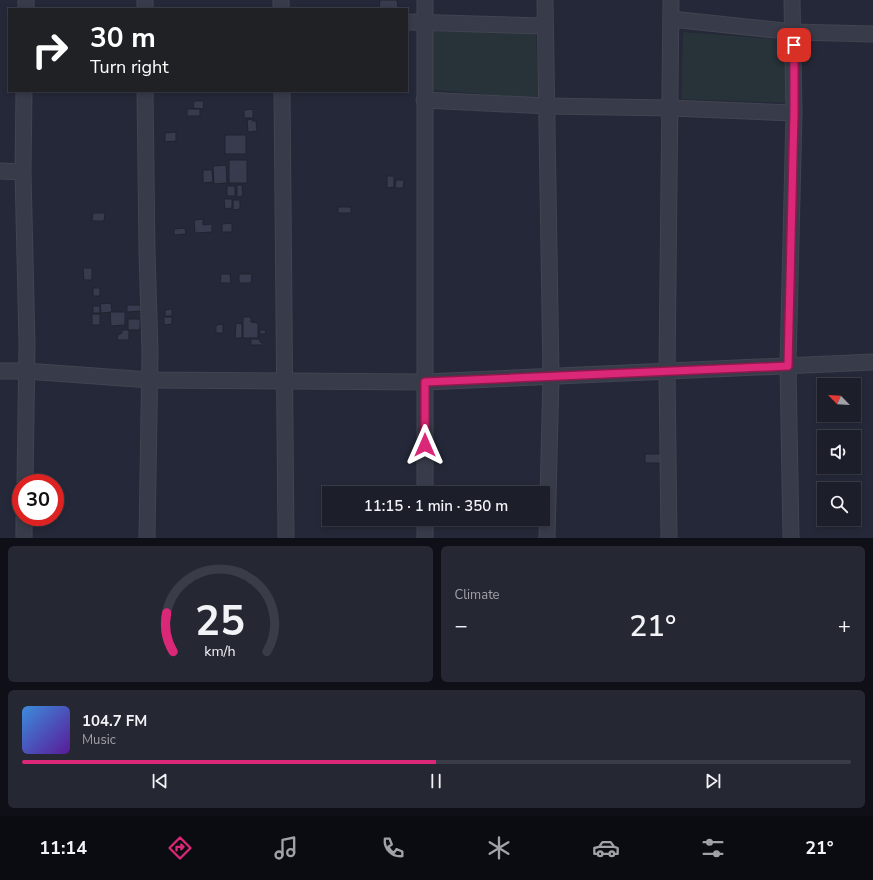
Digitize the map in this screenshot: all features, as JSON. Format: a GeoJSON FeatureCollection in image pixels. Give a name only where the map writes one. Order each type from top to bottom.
{"type":"FeatureCollection","features":[{"type":"Feature","properties":{"kind":"street"},"geometry":{"type":"LineString","coordinates":[[425,0],[425,486]]}},
{"type":"Feature","properties":{"kind":"street"},"geometry":{"type":"LineString","coordinates":[[545,0],[551,376],[547,538]]}},
{"type":"Feature","properties":{"kind":"street"},"geometry":{"type":"LineString","coordinates":[[669,538],[667,371],[671,0]]}},
{"type":"Feature","properties":{"kind":"street"},"geometry":{"type":"LineString","coordinates":[[791,538],[788,366],[794,113],[794,32],[792,0]]}},
{"type":"Feature","properties":{"kind":"street"},"geometry":{"type":"LineString","coordinates":[[671,19],[794,32],[873,34]]}},
{"type":"Feature","properties":{"kind":"street"},"geometry":{"type":"LineString","coordinates":[[408,22],[545,26]]}},
{"type":"Feature","properties":{"kind":"street"},"geometry":{"type":"LineString","coordinates":[[24,92],[23,172],[26,371],[25,474]]}},
{"type":"Feature","properties":{"kind":"street"},"geometry":{"type":"LineString","coordinates":[[145,92],[146,252],[150,352],[147,538]]}},
{"type":"Feature","properties":{"kind":"street"},"geometry":{"type":"LineString","coordinates":[[282,92],[286,538]]}},
{"type":"Feature","properties":{"kind":"street"},"geometry":{"type":"LineString","coordinates":[[424,100],[547,106],[671,108],[794,113]]}},
{"type":"Feature","properties":{"kind":"street"},"geometry":{"type":"LineString","coordinates":[[0,171],[23,172]]}},
{"type":"Feature","properties":{"kind":"street"},"geometry":{"type":"LineString","coordinates":[[0,371],[26,371],[150,380],[425,382],[873,362]]}},
{"type":"Feature","properties":{"kind":"street"},"geometry":{"type":"LineString","coordinates":[[24,526],[24,538]]}},
{"type":"Feature","properties":{"kind":"street"},"geometry":{"type":"LineString","coordinates":[[425,526],[425,538]]}},
{"type":"Feature","properties":{"kind":"shaded area"},"geometry":{"type":"Polygon","coordinates":[[[433,31],[536,32],[539,99],[433,90],[433,31]]]}},
{"type":"Feature","properties":{"kind":"shaded area"},"geometry":{"type":"Polygon","coordinates":[[[683,32],[787,40],[786,103],[681,99],[683,32]]]}},
{"type":"Feature","properties":{"kind":"building"},"geometry":{"type":"Polygon","coordinates":[[[380,0],[397,0],[398,8],[379,8],[380,0]]]}},
{"type":"Feature","properties":{"kind":"building"},"geometry":{"type":"Polygon","coordinates":[[[194,101],[204,101],[203,109],[193,108],[194,101]]]}},
{"type":"Feature","properties":{"kind":"building"},"geometry":{"type":"Polygon","coordinates":[[[187,109],[200,109],[200,116],[187,116],[187,109]]]}},
{"type":"Feature","properties":{"kind":"building"},"geometry":{"type":"Polygon","coordinates":[[[253,109],[253,118],[244,118],[244,110],[253,109]]]}},
{"type":"Feature","properties":{"kind":"building"},"geometry":{"type":"Polygon","coordinates":[[[253,119],[252,121],[256,121],[257,131],[248,132],[247,120],[253,119]]]}},
{"type":"Feature","properties":{"kind":"building"},"geometry":{"type":"Polygon","coordinates":[[[176,132],[176,141],[165,142],[165,133],[176,132]]]}},
{"type":"Feature","properties":{"kind":"building"},"geometry":{"type":"Polygon","coordinates":[[[225,135],[246,135],[246,154],[225,154],[225,135]]]}},
{"type":"Feature","properties":{"kind":"building"},"geometry":{"type":"Polygon","coordinates":[[[229,160],[247,160],[247,183],[229,183],[229,160]]]}},
{"type":"Feature","properties":{"kind":"building"},"geometry":{"type":"Polygon","coordinates":[[[226,165],[227,183],[214,184],[213,166],[226,165]]]}},
{"type":"Feature","properties":{"kind":"building"},"geometry":{"type":"Polygon","coordinates":[[[203,170],[212,170],[213,182],[203,183],[203,170]]]}},
{"type":"Feature","properties":{"kind":"building"},"geometry":{"type":"Polygon","coordinates":[[[387,176],[394,176],[394,187],[387,188],[387,176]]]}},
{"type":"Feature","properties":{"kind":"building"},"geometry":{"type":"Polygon","coordinates":[[[396,180],[404,180],[403,188],[395,188],[396,180]]]}},
{"type":"Feature","properties":{"kind":"building"},"geometry":{"type":"Polygon","coordinates":[[[237,185],[242,185],[243,196],[237,197],[237,185]]]}},
{"type":"Feature","properties":{"kind":"building"},"geometry":{"type":"Polygon","coordinates":[[[227,186],[235,186],[235,196],[227,196],[227,186]]]}},
{"type":"Feature","properties":{"kind":"building"},"geometry":{"type":"Polygon","coordinates":[[[224,199],[232,199],[232,208],[225,209],[224,199]]]}},
{"type":"Feature","properties":{"kind":"building"},"geometry":{"type":"Polygon","coordinates":[[[233,200],[240,200],[240,209],[233,210],[233,200]]]}},
{"type":"Feature","properties":{"kind":"building"},"geometry":{"type":"Polygon","coordinates":[[[338,207],[351,207],[351,213],[338,213],[338,207]]]}},
{"type":"Feature","properties":{"kind":"building"},"geometry":{"type":"Polygon","coordinates":[[[93,213],[105,213],[104,221],[92,221],[93,213]]]}},
{"type":"Feature","properties":{"kind":"building"},"geometry":{"type":"Polygon","coordinates":[[[203,219],[203,225],[212,224],[212,232],[195,233],[194,220],[203,219]]]}},
{"type":"Feature","properties":{"kind":"building"},"geometry":{"type":"Polygon","coordinates":[[[232,223],[232,232],[222,232],[222,224],[232,223]]]}},
{"type":"Feature","properties":{"kind":"building"},"geometry":{"type":"Polygon","coordinates":[[[185,228],[186,234],[174,235],[174,229],[185,228]]]}},
{"type":"Feature","properties":{"kind":"building"},"geometry":{"type":"Polygon","coordinates":[[[83,268],[92,268],[92,280],[84,280],[83,268]]]}},
{"type":"Feature","properties":{"kind":"building"},"geometry":{"type":"Polygon","coordinates":[[[221,274],[230,274],[231,283],[220,283],[221,274]]]}},
{"type":"Feature","properties":{"kind":"building"},"geometry":{"type":"Polygon","coordinates":[[[239,274],[252,274],[251,283],[239,283],[239,274]]]}},
{"type":"Feature","properties":{"kind":"building"},"geometry":{"type":"Polygon","coordinates":[[[93,288],[100,288],[100,296],[93,296],[93,288]]]}},
{"type":"Feature","properties":{"kind":"building"},"geometry":{"type":"Polygon","coordinates":[[[111,303],[112,312],[101,313],[100,304],[111,303]]]}},
{"type":"Feature","properties":{"kind":"building"},"geometry":{"type":"Polygon","coordinates":[[[127,305],[140,305],[141,311],[127,312],[127,305]]]}},
{"type":"Feature","properties":{"kind":"building"},"geometry":{"type":"Polygon","coordinates":[[[93,306],[100,306],[100,313],[93,313],[93,306]]]}},
{"type":"Feature","properties":{"kind":"building"},"geometry":{"type":"Polygon","coordinates":[[[172,309],[172,316],[165,316],[165,310],[172,309]]]}},
{"type":"Feature","properties":{"kind":"building"},"geometry":{"type":"Polygon","coordinates":[[[110,312],[125,312],[125,325],[111,326],[110,312]]]}},
{"type":"Feature","properties":{"kind":"building"},"geometry":{"type":"Polygon","coordinates":[[[92,314],[100,314],[100,325],[92,325],[92,314]]]}},
{"type":"Feature","properties":{"kind":"building"},"geometry":{"type":"Polygon","coordinates":[[[164,317],[172,317],[172,324],[164,325],[164,317]]]}},
{"type":"Feature","properties":{"kind":"building"},"geometry":{"type":"Polygon","coordinates":[[[243,317],[251,317],[251,322],[258,323],[258,338],[243,338],[243,317]]]}},
{"type":"Feature","properties":{"kind":"building"},"geometry":{"type":"Polygon","coordinates":[[[128,319],[140,319],[140,330],[128,330],[128,319]]]}},
{"type":"Feature","properties":{"kind":"building"},"geometry":{"type":"Polygon","coordinates":[[[236,323],[242,324],[242,338],[235,338],[236,323]]]}},
{"type":"Feature","properties":{"kind":"building"},"geometry":{"type":"Polygon","coordinates":[[[223,324],[223,333],[216,333],[216,325],[223,324]]]}},
{"type":"Feature","properties":{"kind":"building"},"geometry":{"type":"Polygon","coordinates":[[[122,330],[129,330],[129,340],[117,340],[118,335],[122,333],[122,330]]]}},
{"type":"Feature","properties":{"kind":"building"},"geometry":{"type":"Polygon","coordinates":[[[260,330],[265,330],[266,334],[260,334],[260,330]]]}},
{"type":"Feature","properties":{"kind":"building"},"geometry":{"type":"Polygon","coordinates":[[[251,339],[259,339],[261,343],[264,343],[264,345],[251,345],[251,339]]]}},
{"type":"Feature","properties":{"kind":"building"},"geometry":{"type":"Polygon","coordinates":[[[645,454],[663,454],[663,463],[645,463],[645,454]]]}},
{"type":"Feature","properties":{"kind":"route"},"geometry":{"type":"LineString","coordinates":[[425,445],[425,382],[788,366],[794,113],[794,45]]}}]}
